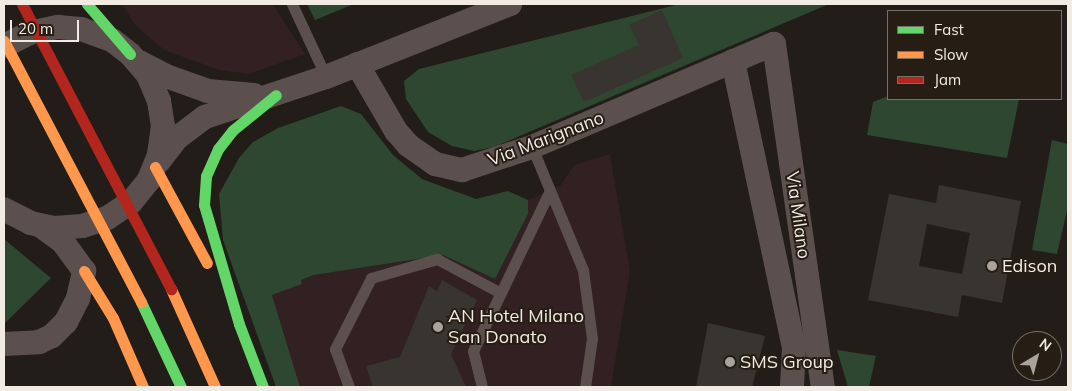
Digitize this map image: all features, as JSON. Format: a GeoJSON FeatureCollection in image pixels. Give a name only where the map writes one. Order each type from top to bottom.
{"type":"FeatureCollection","features":[{"type":"Feature","properties":{"kind":"highway"},"geometry":{"type":"LineString","coordinates":[[22,4],[172,289],[215,387]]}},
{"type":"Feature","properties":{"kind":"highway"},"geometry":{"type":"LineString","coordinates":[[87,4],[130,54]]}},
{"type":"Feature","properties":{"kind":"highway"},"geometry":{"type":"LineString","coordinates":[[4,41],[140,302],[181,387]]}},
{"type":"Feature","properties":{"kind":"highway"},"geometry":{"type":"LineString","coordinates":[[264,387],[239,324],[206,214],[206,176],[218,149],[233,130],[276,95]]}},
{"type":"Feature","properties":{"kind":"highway"},"geometry":{"type":"LineString","coordinates":[[155,168],[239,324]]}},
{"type":"Feature","properties":{"kind":"highway"},"geometry":{"type":"LineString","coordinates":[[84,271],[113,318],[143,387]]}},
{"type":"Feature","properties":{"kind":"street"},"geometry":{"type":"LineString","coordinates":[[41,226],[70,228],[106,218],[136,196],[177,138],[196,122],[216,113],[276,95],[326,77],[510,4]]}},
{"type":"Feature","properties":{"kind":"street"},"geometry":{"type":"LineString","coordinates":[[4,46],[37,30],[71,28],[99,34],[166,76],[208,90],[276,95]]}},
{"type":"Feature","properties":{"kind":"street","name":"Via Marignano"},"geometry":{"type":"LineString","coordinates":[[357,64],[396,131],[414,150],[435,164],[462,170],[532,147],[774,44]]}},
{"type":"Feature","properties":{"kind":"street","name":"Via Milano"},"geometry":{"type":"LineString","coordinates":[[774,44],[823,387]]}},
{"type":"Feature","properties":{"kind":"street"},"geometry":{"type":"LineString","coordinates":[[130,54],[152,81],[161,109],[162,140],[155,168]]}},
{"type":"Feature","properties":{"kind":"street","name":"Via Milano"},"geometry":{"type":"LineString","coordinates":[[733,61],[794,348],[792,387]]}},
{"type":"Feature","properties":{"kind":"street"},"geometry":{"type":"LineString","coordinates":[[4,209],[41,226],[63,242],[84,271],[78,298],[70,316],[52,336],[39,342],[4,344]]}},
{"type":"Feature","properties":{"kind":"lane"},"geometry":{"type":"LineString","coordinates":[[292,4],[326,77]]}},
{"type":"Feature","properties":{"kind":"lane"},"geometry":{"type":"LineString","coordinates":[[532,147],[584,270],[592,338],[585,387]]}},
{"type":"Feature","properties":{"kind":"lane"},"geometry":{"type":"LineString","coordinates":[[482,387],[473,351],[550,190]]}},
{"type":"Feature","properties":{"kind":"lane"},"geometry":{"type":"LineString","coordinates":[[349,387],[335,349],[371,278],[437,259],[501,293]]}},
{"type":"Feature","properties":{"kind":"shaded area"},"geometry":{"type":"Polygon","coordinates":[[[122,4],[273,4],[305,54],[249,74],[219,70],[164,50],[136,26],[122,4]]]}},
{"type":"Feature","properties":{"kind":"shaded area"},"geometry":{"type":"Polygon","coordinates":[[[610,154],[630,271],[611,387],[300,387],[272,295],[302,284],[301,280],[314,275],[444,255],[495,279],[528,214],[528,200],[561,185],[574,165],[610,154]]]}},
{"type":"Feature","properties":{"kind":"green space"},"geometry":{"type":"Polygon","coordinates":[[[307,4],[354,4],[315,20],[307,4]]]}},
{"type":"Feature","properties":{"kind":"green space"},"geometry":{"type":"Polygon","coordinates":[[[680,4],[829,4],[494,147],[474,151],[452,146],[428,132],[406,99],[404,81],[419,69],[680,4]]]}},
{"type":"Feature","properties":{"kind":"green space"},"geometry":{"type":"Polygon","coordinates":[[[887,96],[887,100],[1019,100],[1007,158],[867,135],[873,102],[887,96]]]}},
{"type":"Feature","properties":{"kind":"green space"},"geometry":{"type":"Polygon","coordinates":[[[341,106],[361,114],[393,155],[422,179],[476,199],[508,191],[528,200],[528,214],[495,279],[443,255],[314,275],[301,280],[302,284],[272,295],[300,387],[276,387],[223,240],[219,194],[239,158],[253,142],[278,128],[341,106]]]}},
{"type":"Feature","properties":{"kind":"green space"},"geometry":{"type":"Polygon","coordinates":[[[1052,140],[1068,144],[1068,206],[1057,254],[1032,250],[1052,140]]]}},
{"type":"Feature","properties":{"kind":"green space"},"geometry":{"type":"Polygon","coordinates":[[[4,239],[51,278],[4,324],[4,239]]]}},
{"type":"Feature","properties":{"kind":"green space"},"geometry":{"type":"Polygon","coordinates":[[[837,350],[876,356],[869,387],[848,387],[837,350]]]}},
{"type":"Feature","properties":{"kind":"building"},"geometry":{"type":"Polygon","coordinates":[[[662,10],[683,58],[584,102],[571,75],[639,45],[629,25],[662,10]]]}},
{"type":"Feature","properties":{"kind":"building"},"geometry":{"type":"Polygon","coordinates":[[[939,185],[1021,201],[1002,303],[962,295],[958,317],[868,300],[889,194],[936,203],[939,185]],[[927,224],[919,266],[962,274],[970,233],[927,224]]]}},
{"type":"Feature","properties":{"kind":"building","name":"AN Hotel Milano San Donato"},"geometry":{"type":"Polygon","coordinates":[[[442,280],[477,300],[451,354],[466,387],[373,387],[366,366],[400,357],[429,286],[437,291],[442,280]]]}},
{"type":"Feature","properties":{"kind":"building","name":"SMS Group"},"geometry":{"type":"Polygon","coordinates":[[[708,323],[765,336],[752,387],[696,387],[708,323]]]}},
{"type":"Feature","properties":{"kind":"traffic: fast"},"geometry":{"type":"LineString","coordinates":[[87,4],[130,54]]}},
{"type":"Feature","properties":{"kind":"traffic: fast"},"geometry":{"type":"LineString","coordinates":[[263,387],[239,324],[204,205],[206,176],[218,149],[233,130],[276,95]]}},
{"type":"Feature","properties":{"kind":"traffic: fast"},"geometry":{"type":"LineString","coordinates":[[141,302],[181,387]]}},
{"type":"Feature","properties":{"kind":"traffic: slow"},"geometry":{"type":"LineString","coordinates":[[4,41],[141,302]]}},
{"type":"Feature","properties":{"kind":"traffic: slow"},"geometry":{"type":"LineString","coordinates":[[155,167],[207,263]]}},
{"type":"Feature","properties":{"kind":"traffic: slow"},"geometry":{"type":"LineString","coordinates":[[84,271],[113,318],[143,387]]}},
{"type":"Feature","properties":{"kind":"traffic: slow"},"geometry":{"type":"LineString","coordinates":[[171,289],[215,387]]}},
{"type":"Feature","properties":{"kind":"traffic: jam"},"geometry":{"type":"LineString","coordinates":[[22,4],[171,289]]}},
{"type":"Feature","properties":{"kind":"place","name":"Edison"},"geometry":{"type":"Point","coordinates":[992,266]}},
{"type":"Feature","properties":{"kind":"place","name":"AN Hotel Milano San Donato"},"geometry":{"type":"Point","coordinates":[438,327]}},
{"type":"Feature","properties":{"kind":"place","name":"SMS Group"},"geometry":{"type":"Point","coordinates":[730,362]}}]}
